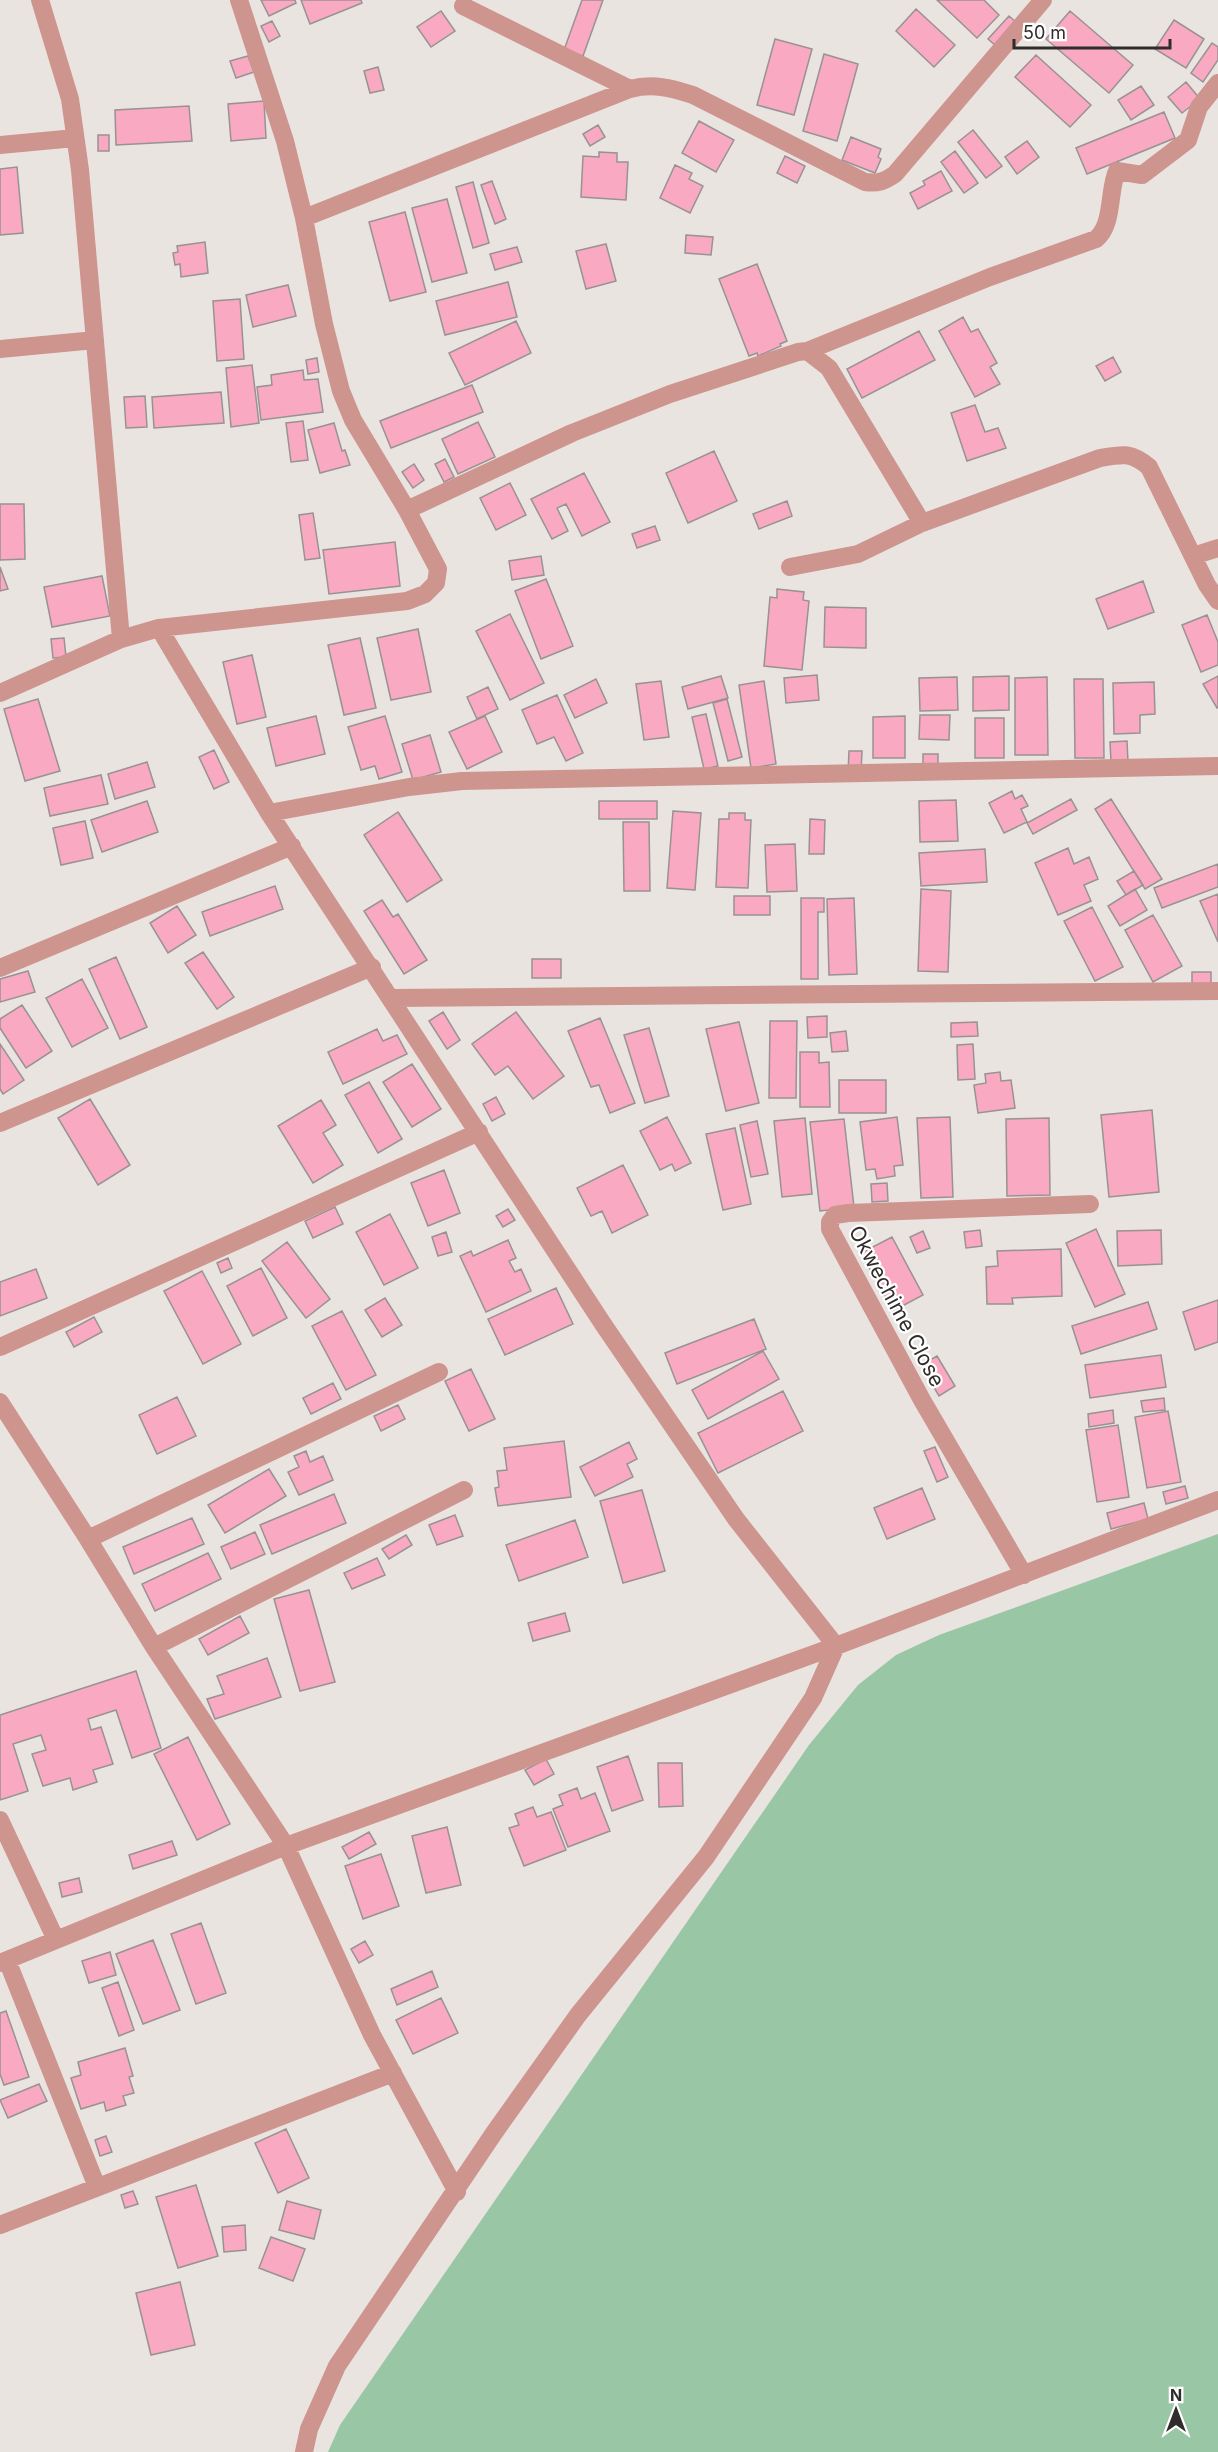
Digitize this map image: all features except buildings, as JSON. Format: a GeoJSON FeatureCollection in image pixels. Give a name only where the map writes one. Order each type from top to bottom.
{"type":"FeatureCollection","features":[{"type":"Feature","properties":{"kind":"street"},"geometry":{"type":"LineString","coordinates":[[40,0],[70,99],[80,170],[121,639]]}},
{"type":"Feature","properties":{"kind":"street"},"geometry":{"type":"LineString","coordinates":[[0,693],[121,639],[159,628],[407,601],[425,594],[436,583],[438,569],[407,510],[371,454],[341,391],[324,324],[304,218],[285,141],[239,0]]}},
{"type":"Feature","properties":{"kind":"street"},"geometry":{"type":"LineString","coordinates":[[304,218],[645,85],[663,86],[693,95],[865,182],[885,181],[895,174],[1043,0]]}},
{"type":"Feature","properties":{"kind":"street"},"geometry":{"type":"LineString","coordinates":[[463,6],[630,89]]}},
{"type":"Feature","properties":{"kind":"street"},"geometry":{"type":"LineString","coordinates":[[407,510],[572,434],[659,398],[807,351],[990,277],[1096,239],[1102,234],[1106,224],[1113,180],[1117,171],[1142,175],[1188,140],[1199,107],[1218,83]]}},
{"type":"Feature","properties":{"kind":"street"},"geometry":{"type":"LineString","coordinates":[[0,146],[75,138]]}},
{"type":"Feature","properties":{"kind":"street"},"geometry":{"type":"LineString","coordinates":[[0,349],[95,339]]}},
{"type":"Feature","properties":{"kind":"street"},"geometry":{"type":"LineString","coordinates":[[807,351],[829,368],[922,523]]}},
{"type":"Feature","properties":{"kind":"street"},"geometry":{"type":"LineString","coordinates":[[790,567],[858,554],[922,523],[1100,458],[1123,454],[1138,457],[1149,467],[1218,601]]}},
{"type":"Feature","properties":{"kind":"street"},"geometry":{"type":"LineString","coordinates":[[1193,556],[1218,548]]}},
{"type":"Feature","properties":{"kind":"street"},"geometry":{"type":"LineString","coordinates":[[159,628],[269,813],[372,967],[603,1324],[736,1520],[836,1646]]}},
{"type":"Feature","properties":{"kind":"street"},"geometry":{"type":"LineString","coordinates":[[269,813],[409,787],[462,781],[1218,766]]}},
{"type":"Feature","properties":{"kind":"street"},"geometry":{"type":"LineString","coordinates":[[0,968],[292,846]]}},
{"type":"Feature","properties":{"kind":"street"},"geometry":{"type":"LineString","coordinates":[[0,1123],[372,967]]}},
{"type":"Feature","properties":{"kind":"street"},"geometry":{"type":"LineString","coordinates":[[392,999],[1218,991]]}},
{"type":"Feature","properties":{"kind":"street"},"geometry":{"type":"LineString","coordinates":[[0,1347],[479,1132]]}},
{"type":"Feature","properties":{"kind":"street","name":"Okwechime Close"},"geometry":{"type":"LineString","coordinates":[[1024,1575],[922,1400],[830,1229],[830,1222],[836,1215],[848,1213],[1090,1204]]}},
{"type":"Feature","properties":{"kind":"street"},"geometry":{"type":"LineString","coordinates":[[88,1539],[439,1372]]}},
{"type":"Feature","properties":{"kind":"street"},"geometry":{"type":"LineString","coordinates":[[0,1402],[154,1647],[286,1846],[372,2035],[457,2192]]}},
{"type":"Feature","properties":{"kind":"street"},"geometry":{"type":"LineString","coordinates":[[154,1647],[464,1490]]}},
{"type":"Feature","properties":{"kind":"street"},"geometry":{"type":"LineString","coordinates":[[97,2187],[3,1961],[286,1846],[836,1646],[1218,1500]]}},
{"type":"Feature","properties":{"kind":"street"},"geometry":{"type":"LineString","coordinates":[[304,2452],[309,2429],[337,2366],[457,2192],[494,2133],[578,2015],[706,1857],[813,1698],[836,1646]]}},
{"type":"Feature","properties":{"kind":"street"},"geometry":{"type":"LineString","coordinates":[[0,1820],[56,1940]]}},
{"type":"Feature","properties":{"kind":"street"},"geometry":{"type":"LineString","coordinates":[[0,2225],[393,2073]]}},
{"type":"Feature","properties":{"kind":"green space"},"geometry":{"type":"Polygon","coordinates":[[[1218,1534],[1218,2452],[328,2452],[340,2425],[809,1745],[858,1685],[896,1655],[939,1635],[1218,1534]]]}}]}
